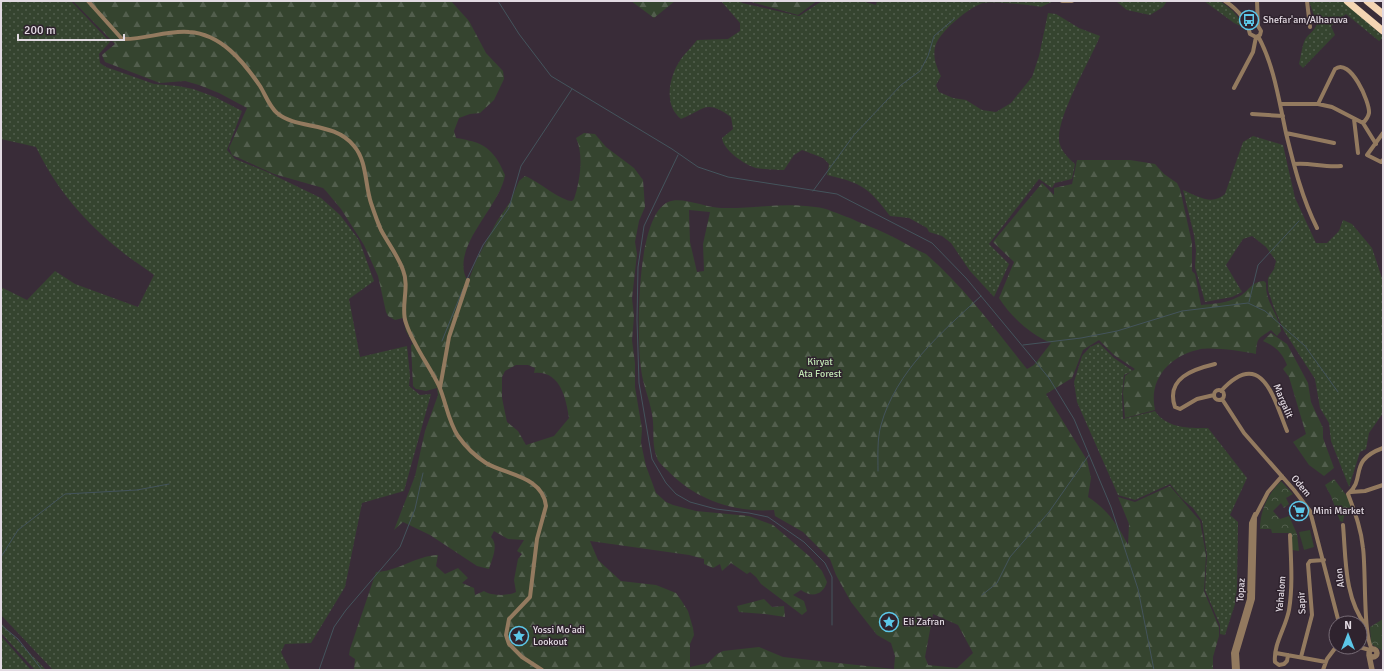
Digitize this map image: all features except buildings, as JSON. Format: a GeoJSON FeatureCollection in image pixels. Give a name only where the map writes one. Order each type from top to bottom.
{"type":"FeatureCollection","features":[{"type":"Feature","properties":{"kind":"highway"},"geometry":{"type":"LineString","coordinates":[[1347,1],[1383,31]]}},
{"type":"Feature","properties":{"kind":"highway"},"geometry":{"type":"LineString","coordinates":[[1367,1],[1383,14]]}},
{"type":"Feature","properties":{"kind":"street"},"geometry":{"type":"LineString","coordinates":[[88,1],[122,39],[139,39],[182,32],[199,33],[217,40],[223,44],[243,65],[260,86],[277,113],[288,118],[336,132],[354,145],[360,155],[369,197],[377,222],[404,273],[406,288],[405,323],[440,388],[452,423],[464,443],[487,464],[523,478],[538,487],[546,500],[546,506],[537,539],[530,597],[509,619],[506,635],[509,644],[522,657],[542,670]]}},
{"type":"Feature","properties":{"kind":"street"},"geometry":{"type":"LineString","coordinates":[[1062,1],[1072,1]]}},
{"type":"Feature","properties":{"kind":"street"},"geometry":{"type":"LineString","coordinates":[[1225,1],[1238,11],[1250,29],[1250,34],[1257,37],[1281,104],[1286,133],[1294,164],[1309,212],[1316,228]]}},
{"type":"Feature","properties":{"kind":"street"},"geometry":{"type":"LineString","coordinates":[[1234,88],[1253,52],[1257,37],[1261,31],[1258,26],[1257,1]]}},
{"type":"Feature","properties":{"kind":"street"},"geometry":{"type":"LineString","coordinates":[[1307,1],[1310,26]]}},
{"type":"Feature","properties":{"kind":"street"},"geometry":{"type":"LineString","coordinates":[[1250,29],[1252,26],[1258,26]]}},
{"type":"Feature","properties":{"kind":"street"},"geometry":{"type":"LineString","coordinates":[[1318,104],[1335,69],[1344,67],[1351,73],[1358,83],[1368,108],[1368,118],[1362,123]]}},
{"type":"Feature","properties":{"kind":"street"},"geometry":{"type":"LineString","coordinates":[[1281,104],[1318,104],[1332,107],[1362,123],[1376,144]]}},
{"type":"Feature","properties":{"kind":"street"},"geometry":{"type":"LineString","coordinates":[[1252,114],[1283,116]]}},
{"type":"Feature","properties":{"kind":"street"},"geometry":{"type":"LineString","coordinates":[[1354,119],[1358,154]]}},
{"type":"Feature","properties":{"kind":"street"},"geometry":{"type":"LineString","coordinates":[[1286,133],[1334,143]]}},
{"type":"Feature","properties":{"kind":"street"},"geometry":{"type":"LineString","coordinates":[[1383,133],[1367,155],[1381,162],[1383,160]]}},
{"type":"Feature","properties":{"kind":"street"},"geometry":{"type":"LineString","coordinates":[[1294,164],[1301,163],[1318,166],[1341,166]]}},
{"type":"Feature","properties":{"kind":"street"},"geometry":{"type":"LineString","coordinates":[[440,388],[449,337],[468,280]]}},
{"type":"Feature","properties":{"kind":"street"},"geometry":{"type":"LineString","coordinates":[[1214,395],[1217,400],[1222,399],[1224,395],[1221,391],[1217,391],[1214,395],[1197,399],[1180,409],[1175,407],[1173,398],[1174,388],[1181,378],[1192,371],[1216,364]]}},
{"type":"Feature","properties":{"kind":"street","name":"Margalit"},"geometry":{"type":"LineString","coordinates":[[1221,391],[1231,381],[1241,376],[1253,374],[1262,378],[1271,391],[1287,431]]}},
{"type":"Feature","properties":{"kind":"street","name":"Odem"},"geometry":{"type":"LineString","coordinates":[[1222,399],[1244,433],[1282,476],[1310,511],[1337,615]]}},
{"type":"Feature","properties":{"kind":"street"},"geometry":{"type":"LineString","coordinates":[[1366,615],[1362,538],[1358,517],[1348,494],[1351,492],[1362,460],[1373,451],[1383,448]]}},
{"type":"Feature","properties":{"kind":"street","name":"Topaz"},"geometry":{"type":"LineString","coordinates":[[1234,670],[1233,653],[1250,598],[1251,523],[1271,487],[1282,476]]}},
{"type":"Feature","properties":{"kind":"street"},"geometry":{"type":"LineString","coordinates":[[1351,492],[1365,491],[1383,485]]}},
{"type":"Feature","properties":{"kind":"street","name":"Topaz"},"geometry":{"type":"LineString","coordinates":[[1238,670],[1237,653],[1253,599],[1254,523],[1257,511]]}},
{"type":"Feature","properties":{"kind":"street","name":"Alon"},"geometry":{"type":"LineString","coordinates":[[1343,525],[1351,594],[1359,615]]}},
{"type":"Feature","properties":{"kind":"street","name":"Yahalom"},"geometry":{"type":"LineString","coordinates":[[1276,653],[1286,622],[1290,601],[1290,535]]}},
{"type":"Feature","properties":{"kind":"street","name":"Sapir"},"geometry":{"type":"LineString","coordinates":[[1300,657],[1312,615],[1308,564],[1310,561],[1324,560]]}},
{"type":"Feature","properties":{"kind":"street"},"geometry":{"type":"LineString","coordinates":[[1368,639],[1371,653],[1371,668]]}},
{"type":"Feature","properties":{"kind":"street"},"geometry":{"type":"LineString","coordinates":[[1368,651],[1383,654]]}},
{"type":"Feature","properties":{"kind":"street"},"geometry":{"type":"LineString","coordinates":[[1288,655],[1286,663],[1279,665],[1275,662],[1276,653],[1288,655],[1300,657],[1326,662]]}},
{"type":"Feature","properties":{"kind":"street"},"geometry":{"type":"LineString","coordinates":[[1323,670],[1331,655]]}},
{"type":"Feature","properties":{"kind":"green space"},"geometry":{"type":"Polygon","coordinates":[[[1,1],[71,1],[110,42],[99,54],[100,63],[106,67],[154,84],[193,89],[215,97],[242,111],[227,150],[235,159],[265,171],[321,198],[340,215],[359,240],[374,281],[349,299],[360,357],[407,346],[410,376],[409,386],[420,395],[431,394],[404,491],[362,503],[345,587],[311,643],[285,644],[281,652],[290,670],[53,670],[1,615],[1,287],[27,300],[55,271],[75,284],[138,307],[154,275],[108,240],[72,204],[53,177],[36,147],[1,139],[1,1]]]}},
{"type":"Feature","properties":{"kind":"green space","name":"Kiryat Ata Forest"},"geometry":{"type":"Polygon","coordinates":[[[73,1],[451,1],[469,21],[486,53],[503,71],[504,79],[494,100],[480,113],[470,114],[459,118],[454,131],[456,138],[474,142],[487,148],[497,159],[505,175],[501,188],[477,228],[465,256],[464,269],[468,282],[476,261],[497,221],[510,202],[519,181],[525,176],[562,198],[572,201],[574,199],[578,185],[580,168],[580,152],[576,138],[584,133],[595,134],[606,147],[634,168],[643,180],[645,207],[639,221],[635,242],[637,254],[632,298],[634,316],[632,340],[635,363],[635,387],[642,429],[641,443],[646,466],[656,493],[666,502],[673,505],[696,511],[749,516],[773,525],[809,556],[822,571],[827,582],[823,590],[817,594],[809,594],[801,590],[793,595],[804,601],[807,611],[802,615],[761,584],[750,572],[747,574],[731,563],[722,571],[720,564],[713,568],[704,564],[704,559],[689,555],[590,541],[598,560],[621,581],[656,585],[676,593],[688,611],[693,628],[694,635],[690,644],[690,667],[708,663],[717,654],[723,651],[759,647],[783,657],[894,669],[895,656],[891,643],[877,635],[851,602],[836,575],[830,559],[803,532],[775,516],[774,510],[731,507],[704,497],[692,491],[658,460],[655,453],[652,415],[641,369],[639,332],[639,306],[644,253],[649,230],[657,212],[668,202],[680,200],[721,208],[745,208],[780,205],[803,206],[832,211],[850,218],[926,254],[966,294],[1027,369],[1034,365],[1051,343],[1022,325],[1009,312],[999,298],[1014,262],[993,242],[1042,183],[1054,195],[1054,188],[1072,184],[1077,160],[1130,160],[1155,164],[1164,174],[1177,183],[1180,189],[1192,243],[1192,271],[1195,274],[1201,305],[1229,301],[1241,295],[1256,283],[1264,281],[1266,283],[1268,297],[1278,319],[1281,331],[1277,336],[1271,330],[1261,337],[1257,344],[1256,354],[1228,350],[1201,349],[1190,352],[1171,362],[1159,378],[1155,388],[1155,410],[1125,418],[1123,393],[1125,376],[1135,369],[1114,355],[1099,340],[1083,350],[1072,378],[1046,394],[1087,460],[1091,478],[1088,497],[1101,507],[1111,518],[1128,545],[1129,524],[1118,497],[1135,502],[1170,486],[1200,521],[1206,555],[1204,591],[1219,627],[1219,636],[1213,657],[1213,670],[354,670],[355,659],[349,655],[350,649],[376,572],[392,569],[422,558],[438,555],[436,566],[445,574],[458,568],[468,578],[462,583],[474,588],[475,595],[484,591],[495,595],[509,594],[516,592],[514,580],[518,559],[522,554],[517,551],[524,540],[508,539],[494,531],[491,537],[495,548],[489,569],[477,566],[430,535],[403,522],[394,530],[415,476],[425,431],[438,395],[437,388],[426,391],[416,389],[413,386],[411,345],[413,344],[406,331],[403,318],[395,320],[388,316],[386,312],[378,276],[364,245],[341,209],[323,188],[274,174],[232,155],[229,148],[247,108],[219,93],[199,85],[185,81],[160,83],[105,62],[102,55],[115,44],[73,1]],[[689,210],[690,242],[697,272],[704,271],[703,244],[710,212],[689,210]],[[516,365],[505,371],[502,377],[502,398],[507,422],[518,431],[526,445],[554,436],[569,418],[566,402],[556,381],[543,373],[534,373],[535,368],[528,365],[516,365]],[[933,614],[925,657],[928,665],[957,668],[973,653],[958,625],[933,614]]]}},
{"type":"Feature","properties":{"kind":"green space"},"geometry":{"type":"Polygon","coordinates":[[[631,1],[675,1],[654,18],[631,1]]]}},
{"type":"Feature","properties":{"kind":"green space"},"geometry":{"type":"Polygon","coordinates":[[[721,1],[740,1],[742,3],[799,16],[822,1],[862,1],[876,5],[877,1],[1054,1],[1041,7],[1003,3],[983,3],[977,5],[949,26],[936,44],[934,52],[935,60],[941,76],[936,85],[939,92],[953,98],[966,100],[982,110],[996,112],[1011,103],[1032,77],[1039,56],[1048,13],[1056,14],[1079,28],[1100,36],[1075,88],[1060,128],[1059,143],[1062,150],[1075,164],[1072,179],[1055,183],[1052,188],[1039,179],[989,244],[1009,264],[994,297],[970,271],[951,243],[942,236],[929,232],[927,228],[909,218],[890,216],[870,193],[857,184],[827,175],[829,164],[823,158],[802,150],[794,155],[784,170],[756,168],[746,164],[735,156],[723,143],[722,138],[733,129],[731,117],[716,108],[710,107],[701,109],[681,119],[675,113],[670,98],[671,82],[673,74],[683,57],[697,40],[728,39],[740,31],[740,23],[721,1]]]}},
{"type":"Feature","properties":{"kind":"green space"},"geometry":{"type":"Polygon","coordinates":[[[748,1],[817,1],[798,15],[748,1]]]}},
{"type":"Feature","properties":{"kind":"green space"},"geometry":{"type":"Polygon","coordinates":[[[1167,1],[1163,7],[1150,15],[1127,10],[1117,2],[1167,1]]]}},
{"type":"Feature","properties":{"kind":"green space"},"geometry":{"type":"Polygon","coordinates":[[[1204,1],[1220,1],[1233,11],[1247,29],[1234,23],[1204,1]]]}},
{"type":"Feature","properties":{"kind":"green space"},"geometry":{"type":"Polygon","coordinates":[[[1309,1],[1343,1],[1383,36],[1383,38],[1379,41],[1346,14],[1331,26],[1335,35],[1303,68],[1299,64],[1304,44],[1306,38],[1317,24],[1309,1]]]}},
{"type":"Feature","properties":{"kind":"green space"},"geometry":{"type":"Polygon","coordinates":[[[1253,136],[1283,145],[1295,198],[1316,243],[1327,243],[1339,231],[1343,220],[1352,224],[1372,248],[1383,281],[1383,413],[1369,433],[1366,449],[1360,452],[1349,487],[1331,441],[1329,423],[1320,408],[1315,379],[1284,331],[1268,290],[1268,278],[1274,269],[1276,261],[1266,247],[1252,236],[1243,239],[1226,265],[1242,292],[1232,297],[1205,302],[1195,267],[1196,250],[1194,235],[1183,190],[1204,199],[1210,200],[1220,198],[1225,194],[1243,142],[1253,136]]]}},
{"type":"Feature","properties":{"kind":"green space"},"geometry":{"type":"Polygon","coordinates":[[[1271,333],[1287,344],[1308,383],[1311,402],[1323,428],[1323,438],[1334,468],[1324,476],[1309,465],[1293,442],[1306,434],[1289,377],[1283,369],[1287,365],[1285,360],[1278,350],[1263,341],[1271,333]]]}},
{"type":"Feature","properties":{"kind":"green space"},"geometry":{"type":"Polygon","coordinates":[[[1099,343],[1114,358],[1133,371],[1124,375],[1122,396],[1123,419],[1155,411],[1160,417],[1172,424],[1186,427],[1208,428],[1247,478],[1230,515],[1238,522],[1237,588],[1235,604],[1225,635],[1220,634],[1220,625],[1205,590],[1207,555],[1202,521],[1193,508],[1182,499],[1170,484],[1135,500],[1118,495],[1077,402],[1074,382],[1082,356],[1090,347],[1099,343]]]}},
{"type":"Feature","properties":{"kind":"green space"},"geometry":{"type":"Polygon","coordinates":[[[1334,479],[1347,496],[1354,514],[1344,516],[1343,522],[1340,521],[1331,496],[1325,485],[1334,479]]]}},
{"type":"Feature","properties":{"kind":"green space"},"geometry":{"type":"Polygon","coordinates":[[[1281,481],[1293,494],[1286,498],[1289,504],[1284,508],[1281,503],[1273,511],[1280,519],[1289,516],[1297,534],[1299,551],[1292,550],[1291,533],[1272,533],[1271,529],[1260,529],[1263,509],[1272,491],[1281,481]]]}},
{"type":"Feature","properties":{"kind":"green space"},"geometry":{"type":"Polygon","coordinates":[[[1310,530],[1314,547],[1304,550],[1299,532],[1310,530]]]}},
{"type":"Feature","properties":{"kind":"green space"},"geometry":{"type":"Polygon","coordinates":[[[764,599],[772,607],[784,606],[785,617],[739,612],[737,606],[764,599]]]}},
{"type":"Feature","properties":{"kind":"green space"},"geometry":{"type":"Polygon","coordinates":[[[1383,619],[1383,651],[1371,644],[1370,627],[1383,619]]]}},
{"type":"Feature","properties":{"kind":"green space"},"geometry":{"type":"Polygon","coordinates":[[[1,623],[46,670],[35,670],[1,633],[1,623]]]}},
{"type":"Feature","properties":{"kind":"green space"},"geometry":{"type":"Polygon","coordinates":[[[1,636],[31,670],[1,670],[1,636]]]}},
{"type":"Feature","properties":{"kind":"waterway"},"geometry":{"type":"LineString","coordinates":[[498,1],[519,34],[551,76],[672,149],[698,167],[728,177],[837,194],[932,243],[966,278],[1049,378],[1074,419],[1111,507],[1138,589],[1154,670]]}},
{"type":"Feature","properties":{"kind":"waterway"},"geometry":{"type":"LineString","coordinates":[[813,191],[854,135],[901,85],[920,71],[928,56],[934,36],[954,19]]}},
{"type":"Feature","properties":{"kind":"waterway"},"geometry":{"type":"LineString","coordinates":[[467,279],[483,245],[509,208],[521,166],[572,89]]}},
{"type":"Feature","properties":{"kind":"waterway"},"geometry":{"type":"LineString","coordinates":[[678,155],[644,226],[638,267],[637,320],[639,383],[652,459],[666,483],[676,494],[690,502],[716,509],[768,517],[804,542],[825,563],[832,577],[832,625]]}},
{"type":"Feature","properties":{"kind":"waterway"},"geometry":{"type":"LineString","coordinates":[[1249,302],[1258,265],[1299,221]]}},
{"type":"Feature","properties":{"kind":"waterway"},"geometry":{"type":"LineString","coordinates":[[442,341],[463,289]]}},
{"type":"Feature","properties":{"kind":"waterway"},"geometry":{"type":"LineString","coordinates":[[878,471],[878,448],[881,425],[888,405],[897,387],[922,354],[981,296]]}},
{"type":"Feature","properties":{"kind":"waterway"},"geometry":{"type":"LineString","coordinates":[[1023,345],[1081,338],[1117,331],[1182,311],[1248,303],[1265,311],[1305,346],[1338,392]]}},
{"type":"Feature","properties":{"kind":"waterway"},"geometry":{"type":"LineString","coordinates":[[982,595],[997,583],[1010,557],[1049,512],[1089,455]]}},
{"type":"Feature","properties":{"kind":"waterway"},"geometry":{"type":"LineString","coordinates":[[319,670],[334,627],[346,610],[400,547],[415,509],[423,473]]}},
{"type":"Feature","properties":{"kind":"waterway"},"geometry":{"type":"LineString","coordinates":[[1,557],[18,530],[65,494],[137,490],[169,484]]}},
{"type":"Feature","properties":{"kind":"waterway"},"geometry":{"type":"LineString","coordinates":[[1,625],[18,639],[42,670]]}},
{"type":"Feature","properties":{"kind":"place","name":"Shefar'am/Alharuva"},"geometry":{"type":"Point","coordinates":[1249,20]}},
{"type":"Feature","properties":{"kind":"place","name":"Mini Market"},"geometry":{"type":"Point","coordinates":[1299,511]}},
{"type":"Feature","properties":{"kind":"place","name":"Eli Zafran"},"geometry":{"type":"Point","coordinates":[889,622]}},
{"type":"Feature","properties":{"kind":"place","name":"Yossi Mo'adi Lookout"},"geometry":{"type":"Point","coordinates":[519,636]}}]}
